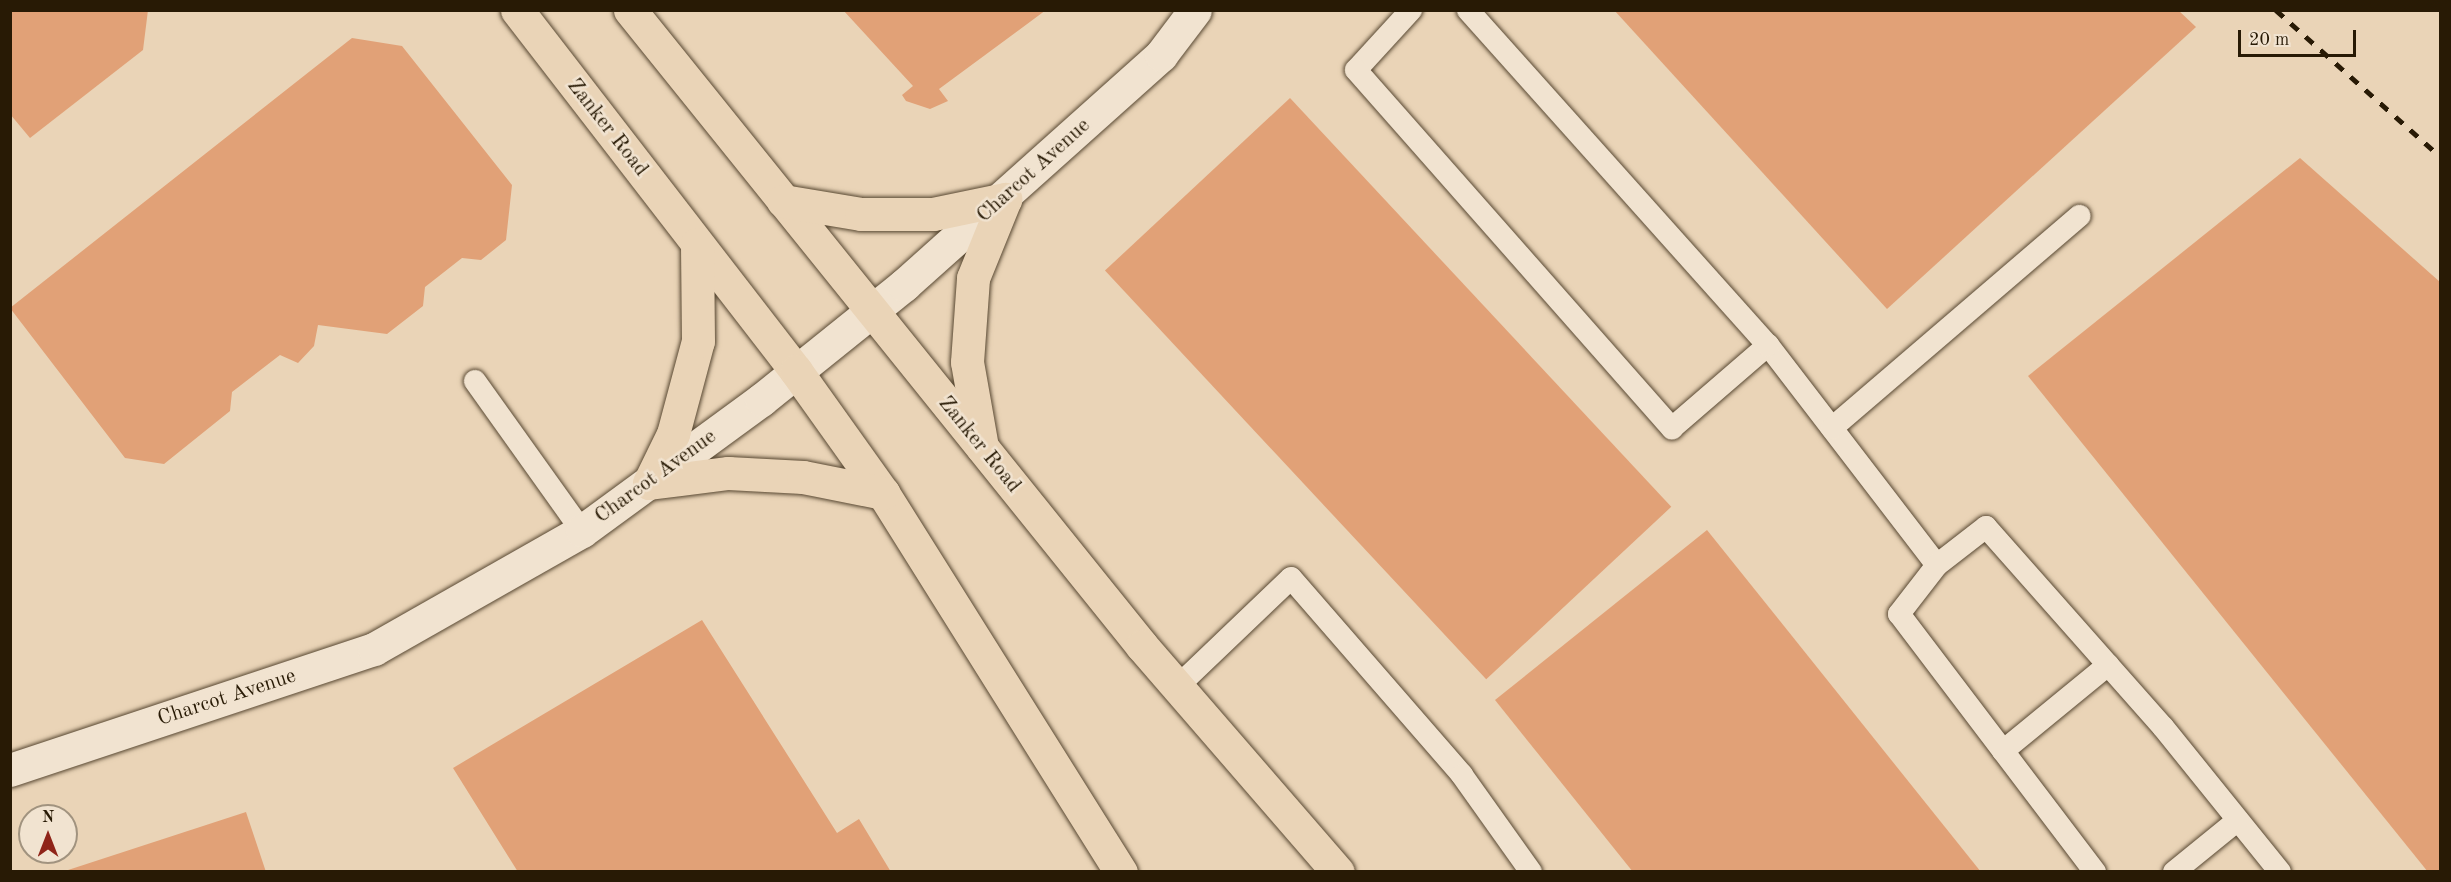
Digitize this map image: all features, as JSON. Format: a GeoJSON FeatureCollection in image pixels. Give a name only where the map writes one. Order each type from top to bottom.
{"type":"FeatureCollection","features":[{"type":"Feature","properties":{"kind":"main road","name":"Zanker Road"},"geometry":{"type":"LineString","coordinates":[[516,10],[796,371],[883,493],[1121,872]]}},
{"type":"Feature","properties":{"kind":"main road","name":"Zanker Road"},"geometry":{"type":"LineString","coordinates":[[630,10],[982,450],[1178,686],[1338,872]]}},
{"type":"Feature","properties":{"kind":"main road","name":"Charcot Avenue"},"geometry":{"type":"LineString","coordinates":[[10,770],[374,649],[582,531],[796,371],[871,312],[1005,199],[1161,55],[1195,10]]}},
{"type":"Feature","properties":{"kind":"main road"},"geometry":{"type":"LineString","coordinates":[[783,201],[861,214],[912,214],[1005,199]]}},
{"type":"Feature","properties":{"kind":"main road"},"geometry":{"type":"LineString","coordinates":[[982,450],[967,362],[974,278],[1005,199]]}},
{"type":"Feature","properties":{"kind":"main road"},"geometry":{"type":"LineString","coordinates":[[649,483],[673,434],[694,360],[700,292],[697,244]]}},
{"type":"Feature","properties":{"kind":"main road"},"geometry":{"type":"LineString","coordinates":[[649,483],[728,473],[803,477],[883,493]]}},
{"type":"Feature","properties":{"kind":"lane"},"geometry":{"type":"LineString","coordinates":[[1411,10],[1356,70],[1672,428],[1768,345]]}},
{"type":"Feature","properties":{"kind":"lane"},"geometry":{"type":"LineString","coordinates":[[1468,10],[1768,345],[1937,566]]}},
{"type":"Feature","properties":{"kind":"lane"},"geometry":{"type":"LineString","coordinates":[[1832,428],[2079,216]]}},
{"type":"Feature","properties":{"kind":"lane"},"geometry":{"type":"LineString","coordinates":[[474,381],[582,531]]}},
{"type":"Feature","properties":{"kind":"lane"},"geometry":{"type":"LineString","coordinates":[[2095,872],[1899,614],[1937,566],[1986,527],[2108,665],[2280,872]]}},
{"type":"Feature","properties":{"kind":"lane"},"geometry":{"type":"LineString","coordinates":[[1178,686],[1291,578],[1462,775],[1531,872]]}},
{"type":"Feature","properties":{"kind":"lane"},"geometry":{"type":"LineString","coordinates":[[2002,750],[2108,665]]}},
{"type":"Feature","properties":{"kind":"lane"},"geometry":{"type":"LineString","coordinates":[[2174,872],[2238,820]]}},
{"type":"Feature","properties":{"kind":"building"},"geometry":{"type":"Polygon","coordinates":[[[10,10],[148,10],[143,50],[30,138],[10,114],[10,10]]]}},
{"type":"Feature","properties":{"kind":"building"},"geometry":{"type":"Polygon","coordinates":[[[843,10],[1046,10],[939,89],[948,101],[930,109],[906,101],[902,95],[913,86],[843,10]]]}},
{"type":"Feature","properties":{"kind":"building"},"geometry":{"type":"Polygon","coordinates":[[[1614,10],[2178,10],[2196,27],[1887,309],[1614,10]]]}},
{"type":"Feature","properties":{"kind":"building"},"geometry":{"type":"Polygon","coordinates":[[[352,38],[402,46],[512,185],[506,240],[481,260],[462,258],[425,287],[423,306],[387,334],[318,325],[314,346],[298,363],[280,355],[232,392],[230,411],[164,464],[125,458],[10,308],[352,38]]]}},
{"type":"Feature","properties":{"kind":"building"},"geometry":{"type":"Polygon","coordinates":[[[1290,98],[1671,507],[1486,679],[1105,271],[1290,98]]]}},
{"type":"Feature","properties":{"kind":"building"},"geometry":{"type":"Polygon","coordinates":[[[2300,158],[2440,282],[2440,872],[2428,872],[2028,376],[2300,158]]]}},
{"type":"Feature","properties":{"kind":"building"},"geometry":{"type":"Polygon","coordinates":[[[1707,530],[1981,872],[1633,872],[1495,700],[1707,530]]]}},
{"type":"Feature","properties":{"kind":"building"},"geometry":{"type":"Polygon","coordinates":[[[702,620],[837,833],[859,819],[891,872],[518,872],[453,768],[702,620]]]}},
{"type":"Feature","properties":{"kind":"building"},"geometry":{"type":"Polygon","coordinates":[[[246,812],[266,872],[65,872],[65,871],[246,812]]]}},
{"type":"Feature","properties":{"kind":"railway"},"geometry":{"type":"LineString","coordinates":[[2276,10],[2440,156]]}}]}
